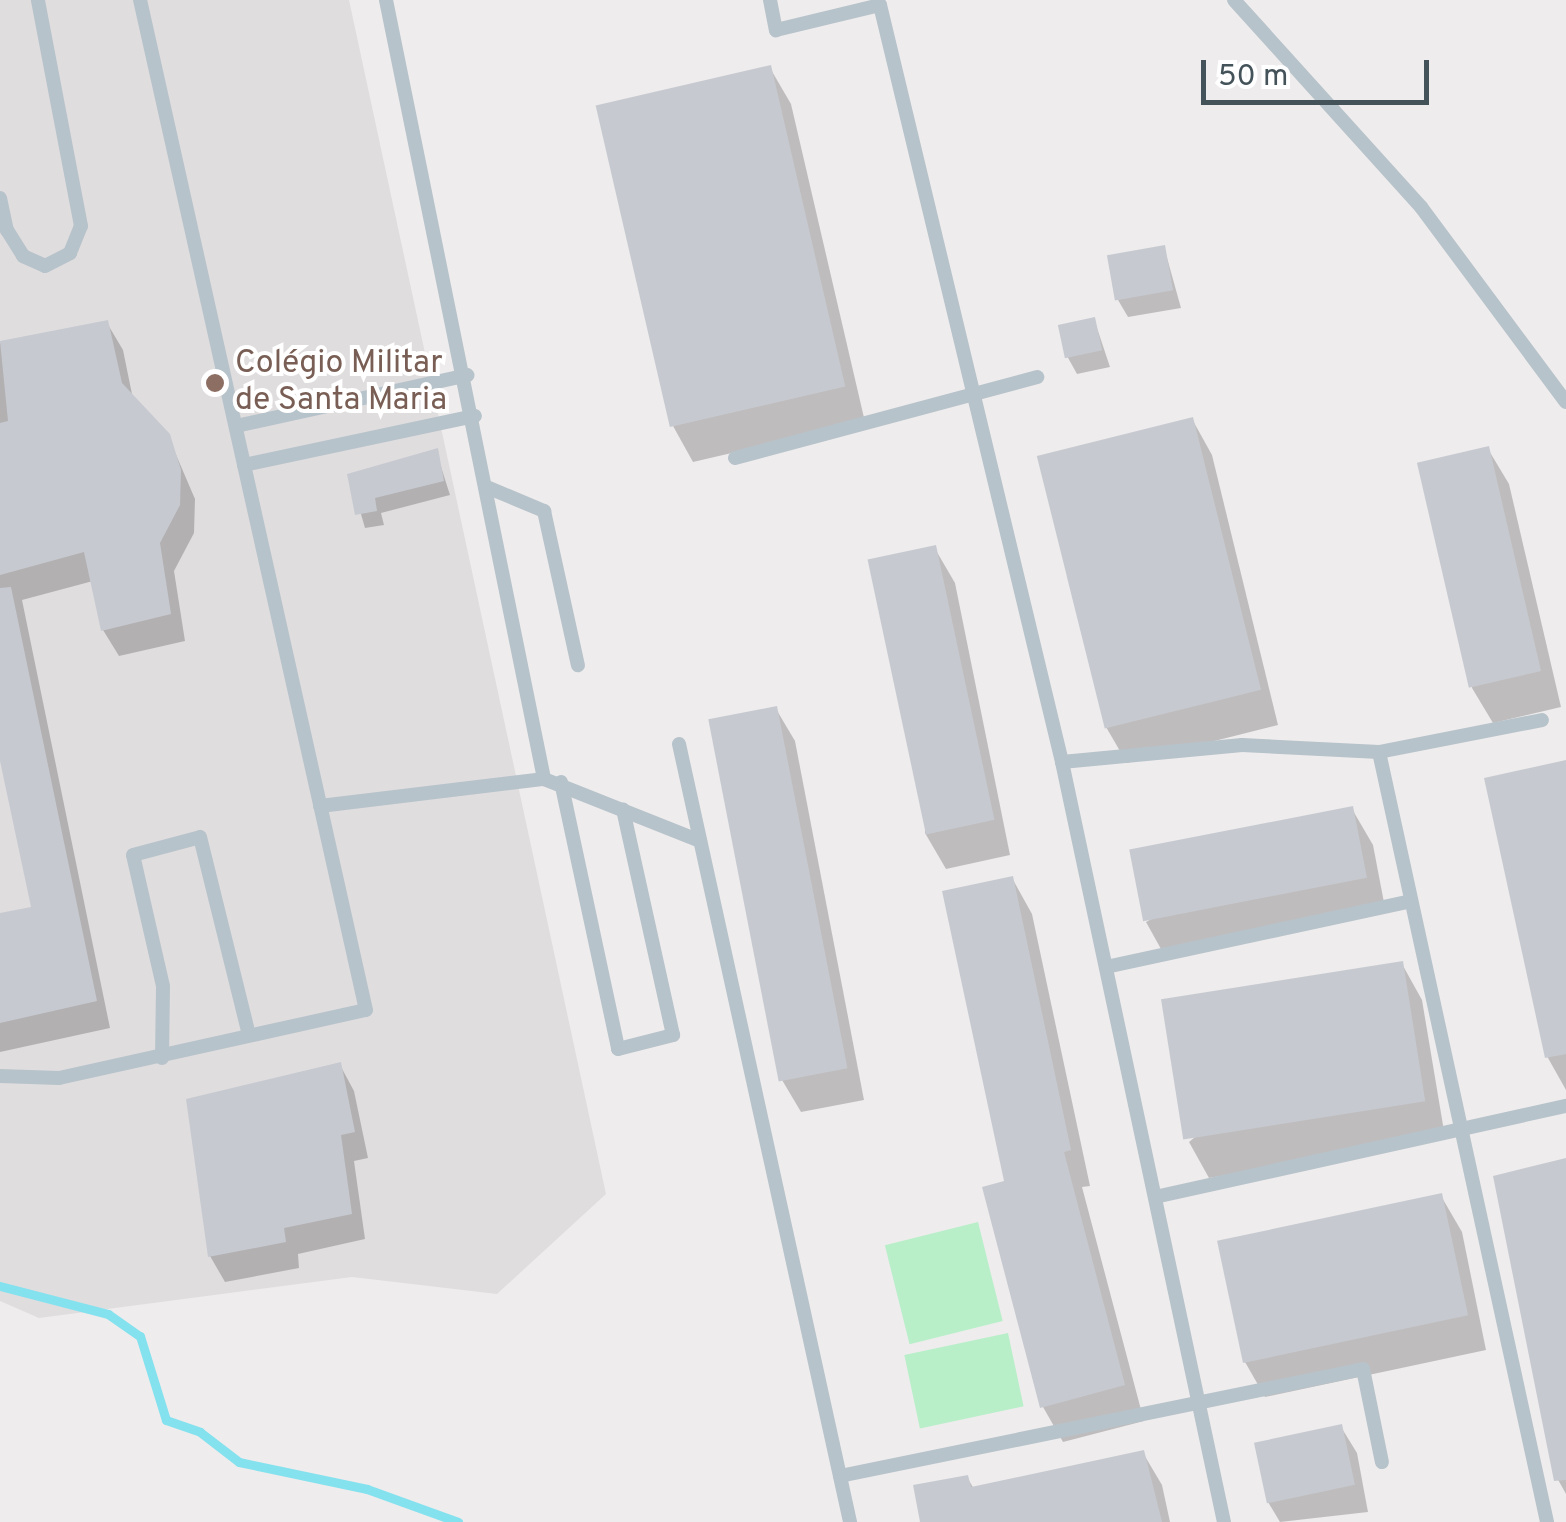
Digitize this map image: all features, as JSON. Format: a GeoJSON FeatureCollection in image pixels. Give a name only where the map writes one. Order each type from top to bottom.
{"type":"FeatureCollection","features":[{"type":"Feature","properties":{"kind":"lane"},"geometry":{"type":"LineString","coordinates":[[0,198],[7,230],[23,256],[45,266],[70,253],[80,226],[38,0]]}},
{"type":"Feature","properties":{"kind":"lane"},"geometry":{"type":"LineString","coordinates":[[0,1076],[58,1078],[366,1010],[140,0]]}},
{"type":"Feature","properties":{"kind":"lane"},"geometry":{"type":"LineString","coordinates":[[386,0],[467,376],[544,779]]}},
{"type":"Feature","properties":{"kind":"lane"},"geometry":{"type":"LineString","coordinates":[[770,0],[776,30],[880,5],[977,392],[1062,762],[1224,1522]]}},
{"type":"Feature","properties":{"kind":"lane"},"geometry":{"type":"LineString","coordinates":[[1234,0],[1422,207],[1566,402]]}},
{"type":"Feature","properties":{"kind":"lane"},"geometry":{"type":"LineString","coordinates":[[236,426],[467,376]]}},
{"type":"Feature","properties":{"kind":"lane"},"geometry":{"type":"LineString","coordinates":[[736,458],[1037,377]]}},
{"type":"Feature","properties":{"kind":"lane"},"geometry":{"type":"LineString","coordinates":[[244,465],[475,416]]}},
{"type":"Feature","properties":{"kind":"lane"},"geometry":{"type":"LineString","coordinates":[[488,488],[544,511],[578,664]]}},
{"type":"Feature","properties":{"kind":"lane"},"geometry":{"type":"LineString","coordinates":[[1062,762],[1242,745],[1378,752],[1542,720]]}},
{"type":"Feature","properties":{"kind":"lane"},"geometry":{"type":"LineString","coordinates":[[679,744],[850,1522]]}},
{"type":"Feature","properties":{"kind":"lane"},"geometry":{"type":"LineString","coordinates":[[1378,752],[1547,1522]]}},
{"type":"Feature","properties":{"kind":"lane"},"geometry":{"type":"LineString","coordinates":[[320,806],[544,779],[561,782],[700,841]]}},
{"type":"Feature","properties":{"kind":"lane"},"geometry":{"type":"LineString","coordinates":[[561,782],[618,1049],[673,1035],[623,808]]}},
{"type":"Feature","properties":{"kind":"lane"},"geometry":{"type":"LineString","coordinates":[[162,1058],[163,986],[133,855],[200,837],[249,1035]]}},
{"type":"Feature","properties":{"kind":"lane"},"geometry":{"type":"LineString","coordinates":[[1106,967],[1411,901]]}},
{"type":"Feature","properties":{"kind":"lane"},"geometry":{"type":"LineString","coordinates":[[1155,1198],[1566,1106]]}},
{"type":"Feature","properties":{"kind":"lane"},"geometry":{"type":"LineString","coordinates":[[840,1476],[1364,1370],[1382,1462]]}},
{"type":"Feature","properties":{"kind":"shaded area","name":"Colégio Militar de Santa Maria"},"geometry":{"type":"Polygon","coordinates":[[[0,0],[349,0],[606,1194],[497,1294],[352,1277],[39,1318],[0,1301],[0,0]]]}},
{"type":"Feature","properties":{"kind":"green space"},"geometry":{"type":"Polygon","coordinates":[[[978,1222],[1003,1321],[910,1344],[885,1245],[978,1222]]]}},
{"type":"Feature","properties":{"kind":"green space"},"geometry":{"type":"Polygon","coordinates":[[[1008,1333],[1024,1406],[920,1428],[904,1355],[1008,1333]]]}},
{"type":"Feature","properties":{"kind":"building"},"geometry":{"type":"Polygon","coordinates":[[[771,65],[845,387],[670,427],[596,105],[771,65]]]}},
{"type":"Feature","properties":{"kind":"building"},"geometry":{"type":"Polygon","coordinates":[[[1165,245],[1173,290],[1115,301],[1107,255],[1165,245]]]}},
{"type":"Feature","properties":{"kind":"building"},"geometry":{"type":"Polygon","coordinates":[[[1095,317],[1102,350],[1065,358],[1058,325],[1095,317]]]}},
{"type":"Feature","properties":{"kind":"building"},"geometry":{"type":"Polygon","coordinates":[[[108,320],[122,383],[170,434],[181,470],[180,505],[160,543],[171,614],[101,631],[84,552],[0,575],[0,423],[8,421],[0,341],[108,320]]]}},
{"type":"Feature","properties":{"kind":"building"},"geometry":{"type":"Polygon","coordinates":[[[1193,417],[1261,690],[1105,729],[1037,456],[1193,417]]]}},
{"type":"Feature","properties":{"kind":"building"},"geometry":{"type":"Polygon","coordinates":[[[1489,446],[1541,671],[1469,688],[1417,463],[1489,446]]]}},
{"type":"Feature","properties":{"kind":"building"},"geometry":{"type":"Polygon","coordinates":[[[438,448],[444,481],[375,498],[377,511],[355,515],[347,474],[438,448]]]}},
{"type":"Feature","properties":{"kind":"building"},"geometry":{"type":"Polygon","coordinates":[[[936,545],[994,820],[926,834],[868,560],[936,545]]]}},
{"type":"Feature","properties":{"kind":"building"},"geometry":{"type":"Polygon","coordinates":[[[11,587],[97,1001],[0,1023],[0,913],[31,907],[0,761],[0,588],[11,587]]]}},
{"type":"Feature","properties":{"kind":"building"},"geometry":{"type":"Polygon","coordinates":[[[777,706],[847,1068],[779,1082],[708,719],[777,706]]]}},
{"type":"Feature","properties":{"kind":"building"},"geometry":{"type":"Polygon","coordinates":[[[1566,760],[1566,1054],[1545,1058],[1484,778],[1566,760]]]}},
{"type":"Feature","properties":{"kind":"building"},"geometry":{"type":"Polygon","coordinates":[[[1353,806],[1367,878],[1143,921],[1129,850],[1353,806]]]}},
{"type":"Feature","properties":{"kind":"building"},"geometry":{"type":"Polygon","coordinates":[[[1013,876],[1071,1150],[1064,1152],[1125,1385],[1040,1408],[982,1187],[1004,1181],[942,891],[1013,876]]]}},
{"type":"Feature","properties":{"kind":"building"},"geometry":{"type":"Polygon","coordinates":[[[1403,961],[1425,1101],[1183,1140],[1161,999],[1403,961]]]}},
{"type":"Feature","properties":{"kind":"building"},"geometry":{"type":"Polygon","coordinates":[[[341,1062],[355,1132],[341,1135],[352,1214],[284,1228],[286,1242],[208,1257],[186,1099],[341,1062]]]}},
{"type":"Feature","properties":{"kind":"building"},"geometry":{"type":"Polygon","coordinates":[[[1566,1158],[1566,1480],[1554,1481],[1493,1176],[1566,1158]]]}},
{"type":"Feature","properties":{"kind":"building"},"geometry":{"type":"Polygon","coordinates":[[[1442,1193],[1468,1315],[1243,1363],[1217,1241],[1442,1193]]]}},
{"type":"Feature","properties":{"kind":"building"},"geometry":{"type":"Polygon","coordinates":[[[1342,1424],[1355,1485],[1267,1503],[1254,1443],[1342,1424]]]}},
{"type":"Feature","properties":{"kind":"building"},"geometry":{"type":"Polygon","coordinates":[[[1144,1450],[1162,1522],[920,1522],[913,1485],[968,1475],[971,1487],[1144,1450]]]}},
{"type":"Feature","properties":{"kind":"waterway"},"geometry":{"type":"LineString","coordinates":[[0,1286],[108,1314],[140,1336],[166,1420],[200,1432],[239,1462],[367,1489],[458,1522]]}},
{"type":"Feature","properties":{"kind":"place","name":"Colégio Militar de Santa Maria"},"geometry":{"type":"Point","coordinates":[215,383]}}]}
